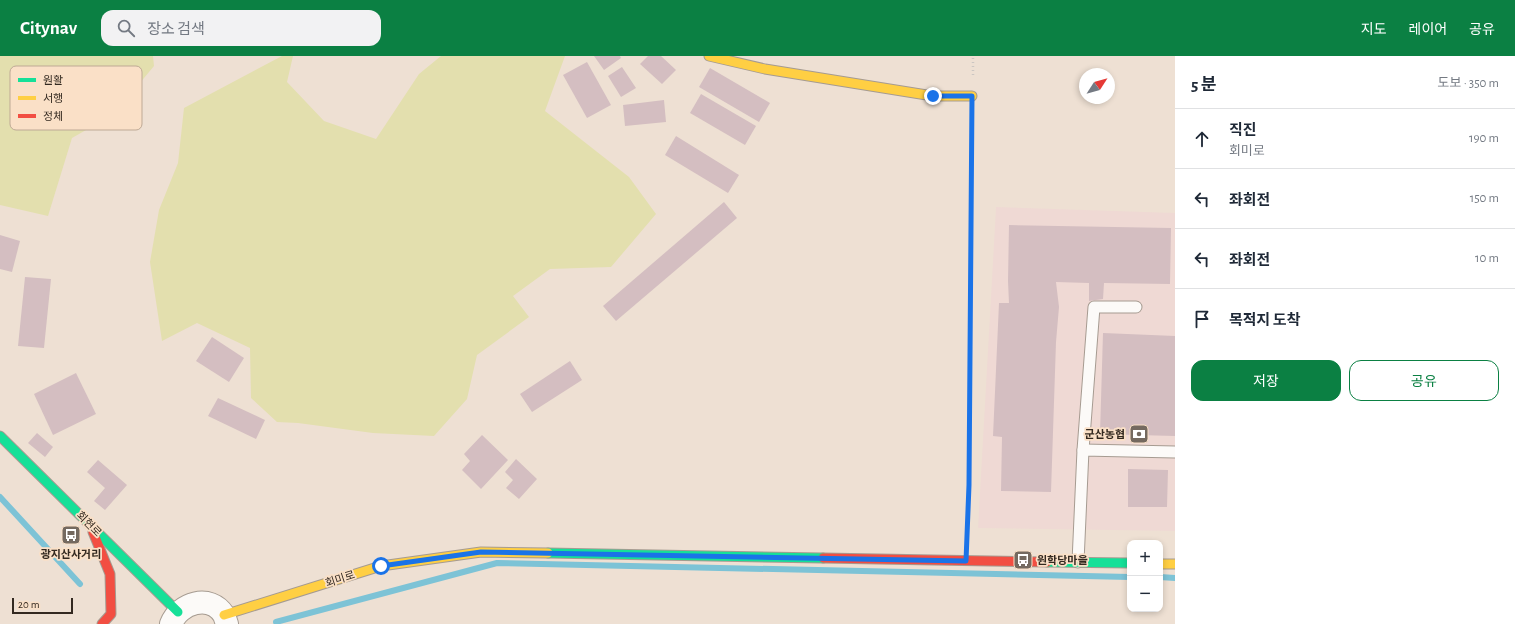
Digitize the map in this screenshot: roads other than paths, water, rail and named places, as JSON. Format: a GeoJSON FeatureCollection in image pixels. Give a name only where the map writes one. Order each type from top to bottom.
{"type":"FeatureCollection","features":[{"type":"Feature","properties":{"kind":"street"},"geometry":{"type":"LineString","coordinates":[[708,56],[765,68],[933,96],[972,96]]}},
{"type":"Feature","properties":{"kind":"street","name":"회현로"},"geometry":{"type":"LineString","coordinates":[[0,436],[89,524],[172,621]]}},
{"type":"Feature","properties":{"kind":"street"},"geometry":{"type":"LineString","coordinates":[[89,524],[110,574],[111,614],[102,624]]}},
{"type":"Feature","properties":{"kind":"street","name":"회미로"},"geometry":{"type":"LineString","coordinates":[[225,620],[381,566],[481,552],[1127,563]]}},
{"type":"Feature","properties":{"kind":"street"},"geometry":{"type":"LineString","coordinates":[[1163,564],[1175,564]]}},
{"type":"Feature","properties":{"kind":"street"},"geometry":{"type":"LineString","coordinates":[[172,621],[189,605],[199,603],[208,604],[217,608],[225,620]]}},
{"type":"Feature","properties":{"kind":"lane"},"geometry":{"type":"LineString","coordinates":[[1078,562],[1083,450],[1094,307],[1136,307]]}},
{"type":"Feature","properties":{"kind":"lane"},"geometry":{"type":"LineString","coordinates":[[1083,450],[1175,452]]}},
{"type":"Feature","properties":{"kind":"waterway"},"geometry":{"type":"LineString","coordinates":[[0,497],[80,584]]}},
{"type":"Feature","properties":{"kind":"waterway"},"geometry":{"type":"LineString","coordinates":[[276,622],[497,563],[1127,577]]}},
{"type":"Feature","properties":{"kind":"waterway"},"geometry":{"type":"LineString","coordinates":[[1163,577],[1175,578]]}},
{"type":"Feature","properties":{"kind":"place","name":"군산농협"},"geometry":{"type":"Point","coordinates":[1139,434]}},
{"type":"Feature","properties":{"kind":"place","name":"광지산사거리"},"geometry":{"type":"Point","coordinates":[71,535]}},
{"type":"Feature","properties":{"kind":"place","name":"원학당마을"},"geometry":{"type":"Point","coordinates":[1023,560]}}]}
